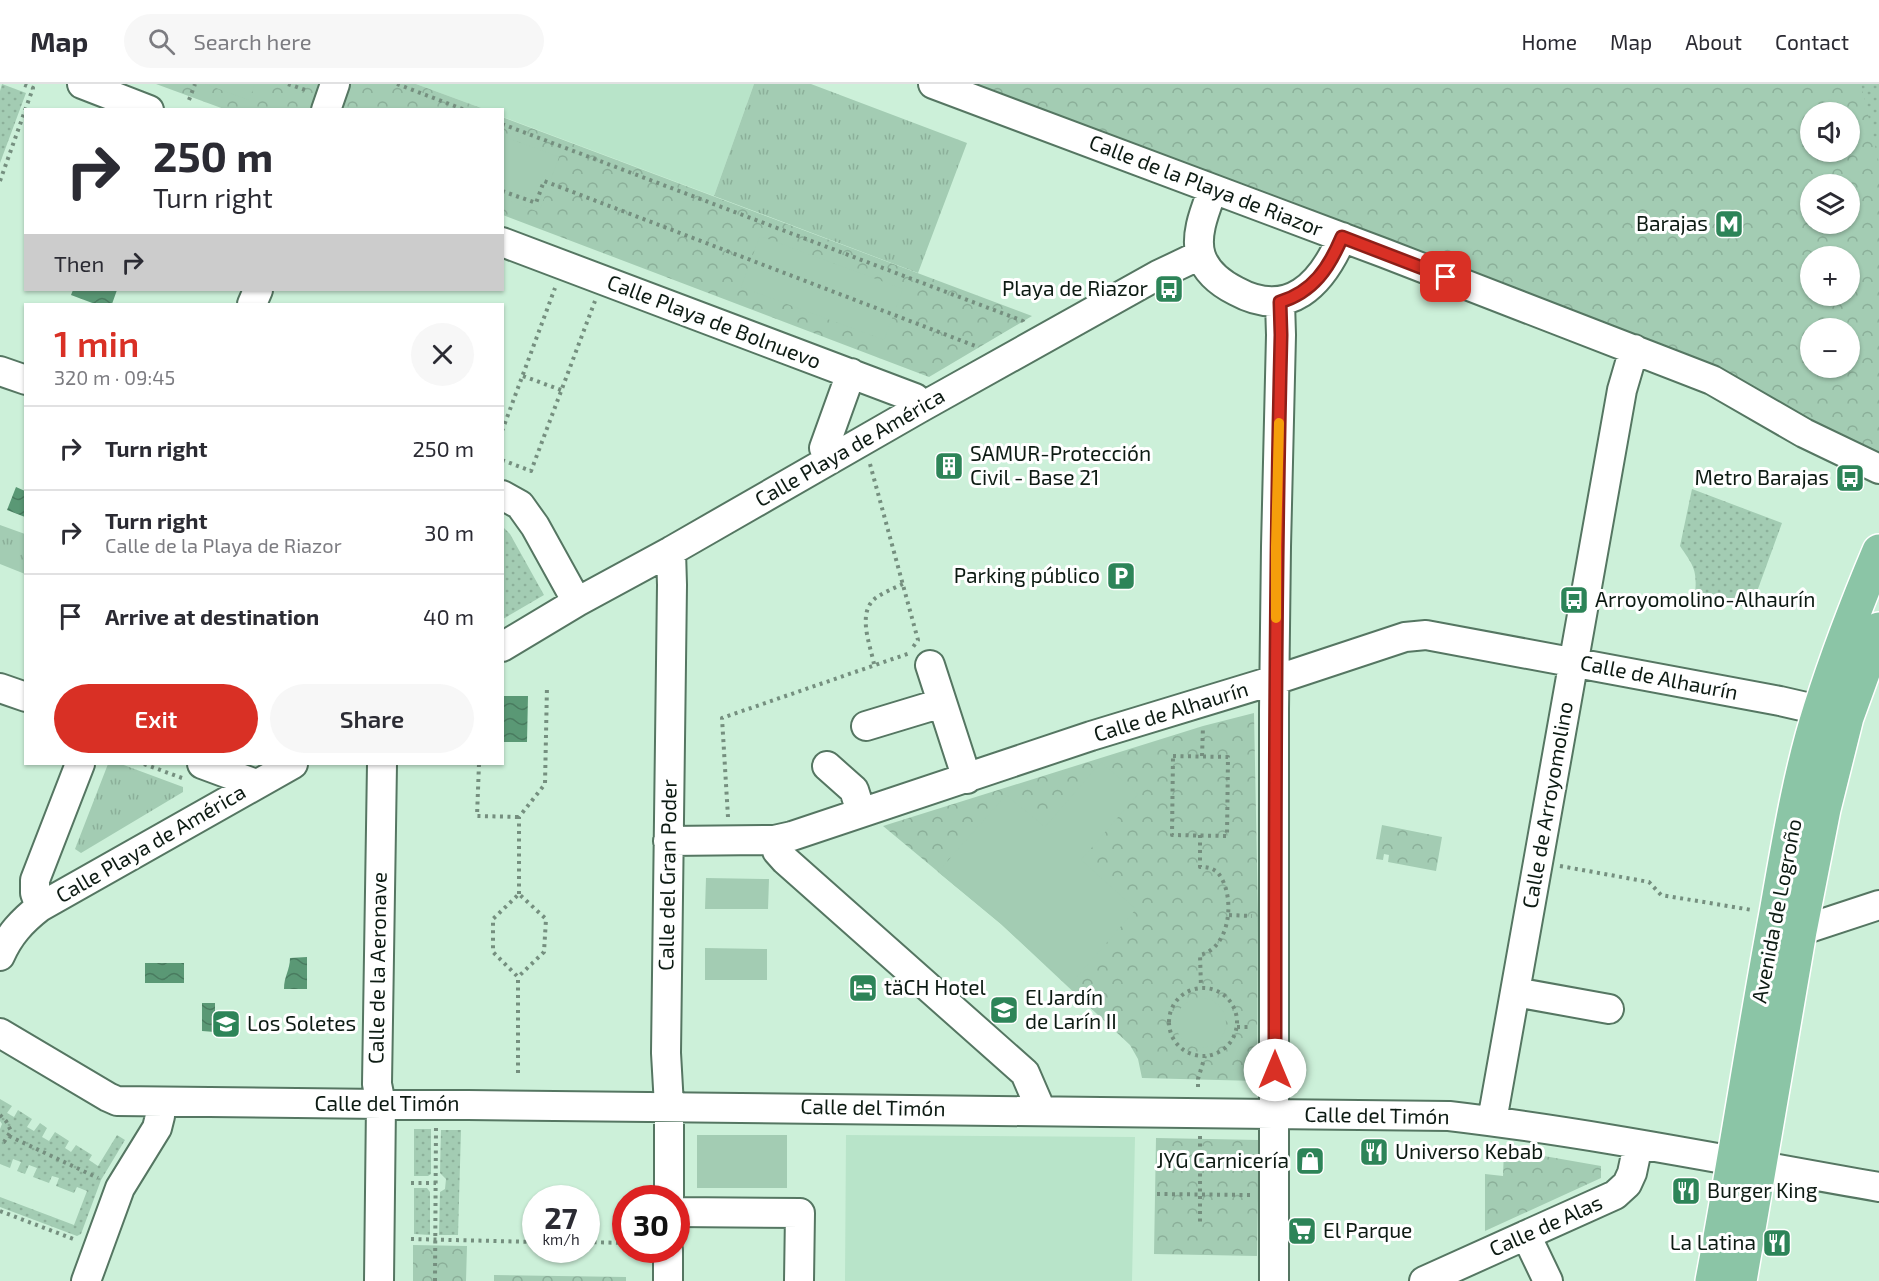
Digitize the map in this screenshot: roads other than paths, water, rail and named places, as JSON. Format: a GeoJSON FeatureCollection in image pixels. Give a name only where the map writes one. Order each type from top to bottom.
{"type":"FeatureCollection","features":[{"type":"Feature","properties":{"kind":"main road","name":"Avenida de Logroño"},"geometry":{"type":"LineString","coordinates":[[1712,1281],[1747,1163],[1800,931],[1824,809],[1833,713],[1846,633],[1879,551]]}},
{"type":"Feature","properties":{"kind":"main road","name":"Avenida de Logroño"},"geometry":{"type":"LineString","coordinates":[[1740,1281],[1757,1016],[1790,838],[1833,713],[1879,629]]}},
{"type":"Feature","properties":{"kind":"street"},"geometry":{"type":"LineString","coordinates":[[82,84],[144,108]]}},
{"type":"Feature","properties":{"kind":"street"},"geometry":{"type":"LineString","coordinates":[[317,100],[335,84]]}},
{"type":"Feature","properties":{"kind":"street","name":"Calle de la Playa de Riazor"},"geometry":{"type":"LineString","coordinates":[[941,85],[1712,380],[1804,433],[1875,467]]}},
{"type":"Feature","properties":{"kind":"street"},"geometry":{"type":"LineString","coordinates":[[1213,189],[1204,213],[1200,234],[1200,255],[1208,271],[1222,284],[1241,294],[1280,302],[1292,298],[1306,290],[1321,276],[1333,258],[1342,237]]}},
{"type":"Feature","properties":{"kind":"street","name":"Calle Playa de Bolnuevo"},"geometry":{"type":"LineString","coordinates":[[504,243],[915,398],[920,408]]}},
{"type":"Feature","properties":{"kind":"street","name":"Calle Playa de América"},"geometry":{"type":"LineString","coordinates":[[504,646],[920,408],[1158,275],[1200,255]]}},
{"type":"Feature","properties":{"kind":"street"},"geometry":{"type":"LineString","coordinates":[[1274,1281],[1275,680],[1280,302]]}},
{"type":"Feature","properties":{"kind":"street","name":"Calle de Arroyomolino"},"geometry":{"type":"LineString","coordinates":[[1492,1121],[1622,390],[1634,349]]}},
{"type":"Feature","properties":{"kind":"street"},"geometry":{"type":"LineString","coordinates":[[0,371],[24,379]]}},
{"type":"Feature","properties":{"kind":"street"},"geometry":{"type":"LineString","coordinates":[[829,460],[824,448],[851,373]]}},
{"type":"Feature","properties":{"kind":"street"},"geometry":{"type":"LineString","coordinates":[[504,496],[520,505],[535,526],[577,602]]}},
{"type":"Feature","properties":{"kind":"street","name":"Calle del Gran Poder"},"geometry":{"type":"LineString","coordinates":[[669,1185],[666,1053],[671,551]]}},
{"type":"Feature","properties":{"kind":"street","name":"Calle de Alhaurín"},"geometry":{"type":"LineString","coordinates":[[668,841],[774,840],[792,836],[1091,736],[1416,635],[1573,662],[1833,713]]}},
{"type":"Feature","properties":{"kind":"street"},"geometry":{"type":"LineString","coordinates":[[930,665],[967,778]]}},
{"type":"Feature","properties":{"kind":"street"},"geometry":{"type":"LineString","coordinates":[[0,688],[24,696]]}},
{"type":"Feature","properties":{"kind":"street"},"geometry":{"type":"LineString","coordinates":[[866,726],[942,703]]}},
{"type":"Feature","properties":{"kind":"street"},"geometry":{"type":"LineString","coordinates":[[40,907],[35,893],[35,880],[80,765]]}},
{"type":"Feature","properties":{"kind":"street","name":"Calle Playa de América"},"geometry":{"type":"LineString","coordinates":[[0,956],[22,921],[40,907],[292,765]]}},
{"type":"Feature","properties":{"kind":"street","name":"Calle de la Aeronave"},"geometry":{"type":"LineString","coordinates":[[379,1281],[381,1104],[377,1084],[381,765]]}},
{"type":"Feature","properties":{"kind":"street"},"geometry":{"type":"LineString","coordinates":[[828,766],[854,790],[861,812]]}},
{"type":"Feature","properties":{"kind":"street"},"geometry":{"type":"LineString","coordinates":[[192,771],[256,784]]}},
{"type":"Feature","properties":{"kind":"street"},"geometry":{"type":"LineString","coordinates":[[774,840],[777,850],[785,860],[1025,1073],[1041,1110]]}},
{"type":"Feature","properties":{"kind":"street"},"geometry":{"type":"LineString","coordinates":[[1800,931],[1879,905]]}},
{"type":"Feature","properties":{"kind":"street"},"geometry":{"type":"LineString","coordinates":[[1515,992],[1610,1009]]}},
{"type":"Feature","properties":{"kind":"street","name":"Calle del Timón"},"geometry":{"type":"LineString","coordinates":[[0,1033],[117,1101],[1449,1116],[1638,1144],[1879,1187]]}},
{"type":"Feature","properties":{"kind":"street"},"geometry":{"type":"LineString","coordinates":[[86,1281],[120,1188],[157,1128],[160,1116],[159,1102]]}},
{"type":"Feature","properties":{"kind":"street","name":"Calle de Alas"},"geometry":{"type":"LineString","coordinates":[[1424,1281],[1615,1195],[1627,1184],[1632,1173],[1638,1144]]}},
{"type":"Feature","properties":{"kind":"street"},"geometry":{"type":"LineString","coordinates":[[690,1212],[800,1213],[799,1281]]}},
{"type":"Feature","properties":{"kind":"street"},"geometry":{"type":"LineString","coordinates":[[1526,1235],[1548,1281]]}},
{"type":"Feature","properties":{"kind":"street"},"geometry":{"type":"LineString","coordinates":[[668,1281],[669,1263]]}},
{"type":"Feature","properties":{"kind":"water"},"geometry":{"type":"Polygon","coordinates":[[[73,291],[117,291],[112,303],[92,303],[71,295],[73,291]]]}},
{"type":"Feature","properties":{"kind":"water"},"geometry":{"type":"Polygon","coordinates":[[[16,487],[24,491],[24,517],[7,510],[16,487]]]}},
{"type":"Feature","properties":{"kind":"water"},"geometry":{"type":"Polygon","coordinates":[[[504,696],[528,696],[527,742],[504,742],[504,696]]]}},
{"type":"Feature","properties":{"kind":"water"},"geometry":{"type":"Polygon","coordinates":[[[307,957],[307,989],[284,989],[290,958],[307,957]]]}},
{"type":"Feature","properties":{"kind":"water"},"geometry":{"type":"Polygon","coordinates":[[[145,963],[184,963],[184,983],[145,983],[145,963]]]}},
{"type":"Feature","properties":{"kind":"water"},"geometry":{"type":"Polygon","coordinates":[[[202,1003],[215,1003],[215,1032],[202,1031],[202,1003]]]}},
{"type":"Feature","properties":{"kind":"place","name":"Barajas"},"geometry":{"type":"Point","coordinates":[1729,224]}},
{"type":"Feature","properties":{"kind":"place","name":"Playa de Riazor"},"geometry":{"type":"Point","coordinates":[1169,289]}},
{"type":"Feature","properties":{"kind":"place","name":"SAMUR-Protección Civil - Base 21"},"geometry":{"type":"Point","coordinates":[949,466]}},
{"type":"Feature","properties":{"kind":"place","name":"Metro Barajas"},"geometry":{"type":"Point","coordinates":[1850,478]}},
{"type":"Feature","properties":{"kind":"place","name":"Parking público"},"geometry":{"type":"Point","coordinates":[1121,576]}},
{"type":"Feature","properties":{"kind":"place","name":"Arroyomolino-Alhaurín"},"geometry":{"type":"Point","coordinates":[1574,600]}},
{"type":"Feature","properties":{"kind":"place","name":"täCH Hotel"},"geometry":{"type":"Point","coordinates":[863,988]}},
{"type":"Feature","properties":{"kind":"place","name":"El Jardín de Larín II"},"geometry":{"type":"Point","coordinates":[1004,1010]}},
{"type":"Feature","properties":{"kind":"place","name":"Los Soletes"},"geometry":{"type":"Point","coordinates":[226,1024]}},
{"type":"Feature","properties":{"kind":"place","name":"Universo Kebab"},"geometry":{"type":"Point","coordinates":[1374,1152]}},
{"type":"Feature","properties":{"kind":"place","name":"JYG Carnicería"},"geometry":{"type":"Point","coordinates":[1310,1161]}},
{"type":"Feature","properties":{"kind":"place","name":"Burger King"},"geometry":{"type":"Point","coordinates":[1686,1191]}},
{"type":"Feature","properties":{"kind":"place","name":"El Parque"},"geometry":{"type":"Point","coordinates":[1302,1231]}},
{"type":"Feature","properties":{"kind":"place","name":"La Latina"},"geometry":{"type":"Point","coordinates":[1777,1243]}}]}
